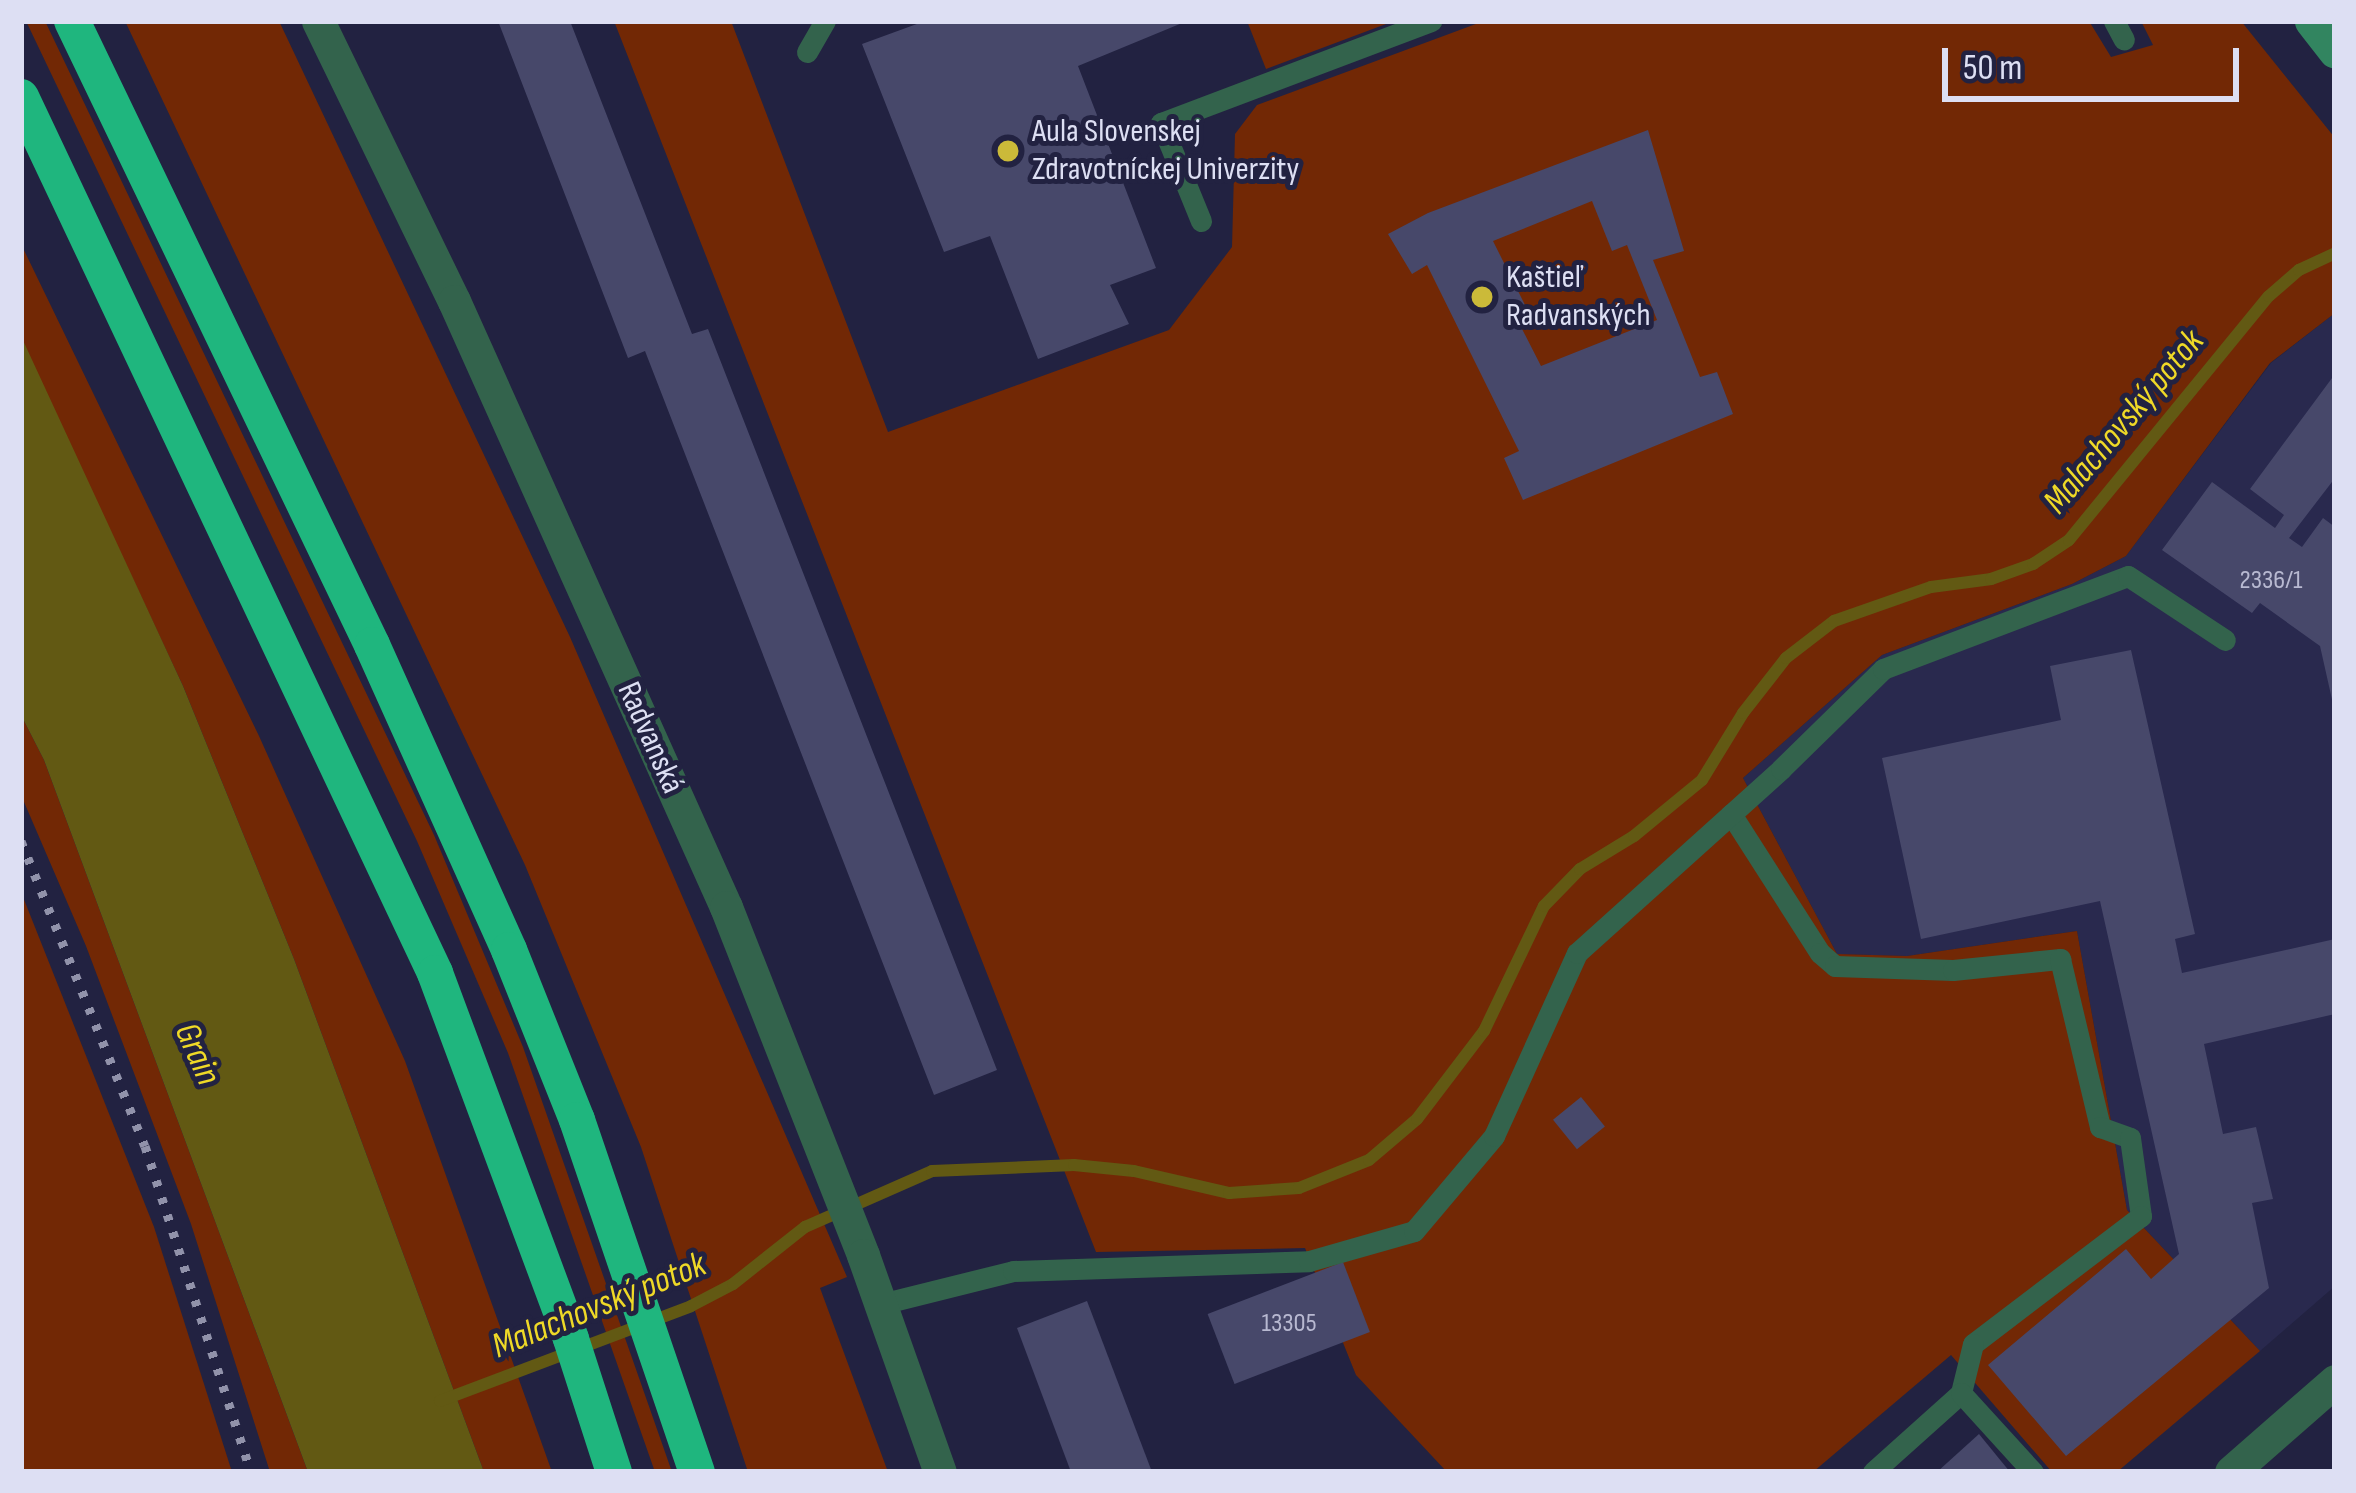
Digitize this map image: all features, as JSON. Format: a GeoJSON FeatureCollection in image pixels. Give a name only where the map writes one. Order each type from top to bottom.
{"type":"FeatureCollection","features":[{"type":"Feature","properties":{"kind":"highway"},"geometry":{"type":"LineString","coordinates":[[72,21],[464,847],[577,1120],[698,1472]]}},
{"type":"Feature","properties":{"kind":"highway"},"geometry":{"type":"LineString","coordinates":[[21,98],[435,973],[575,1352],[614,1472]]}},
{"type":"Feature","properties":{"kind":"main road"},"geometry":{"type":"LineString","coordinates":[[2311,21],[2335,52]]}},
{"type":"Feature","properties":{"kind":"street","name":"Radvanská"},"geometry":{"type":"LineString","coordinates":[[318,21],[454,301],[706,864],[863,1255],[940,1472]]}},
{"type":"Feature","properties":{"kind":"street"},"geometry":{"type":"LineString","coordinates":[[2231,1472],[2335,1382]]}},
{"type":"Feature","properties":{"kind":"lane"},"geometry":{"type":"LineString","coordinates":[[807,52],[825,21]]}},
{"type":"Feature","properties":{"kind":"lane"},"geometry":{"type":"LineString","coordinates":[[1201,221],[1161,123],[1431,21]]}},
{"type":"Feature","properties":{"kind":"lane"},"geometry":{"type":"LineString","coordinates":[[881,1304],[1013,1271],[1309,1261],[1414,1231],[1494,1136],[1576,953],[1882,669],[2128,576],[2224,640]]}},
{"type":"Feature","properties":{"kind":"lane"},"geometry":{"type":"LineString","coordinates":[[1731,814],[1820,953],[1835,966],[1953,970],[2060,959],[2100,1126],[2131,1138],[2141,1216],[1972,1344],[1961,1393],[1873,1472]]}},
{"type":"Feature","properties":{"kind":"lane"},"geometry":{"type":"LineString","coordinates":[[1961,1393],[2033,1472]]}},
{"type":"Feature","properties":{"kind":"shaded area"},"geometry":{"type":"Polygon","coordinates":[[[26,21],[45,21],[434,835],[523,1047],[672,1472],[655,1472],[508,1053],[417,841],[26,21]]]}},
{"type":"Feature","properties":{"kind":"shaded area"},"geometry":{"type":"Polygon","coordinates":[[[125,21],[279,21],[570,637],[847,1277],[820,1288],[888,1472],[748,1472],[641,1147],[525,865],[125,21]]]}},
{"type":"Feature","properties":{"kind":"shaded area"},"geometry":{"type":"Polygon","coordinates":[[[614,21],[731,21],[888,432],[1169,330],[1232,247],[1235,134],[1257,105],[1484,21],[2089,21],[2111,57],[2153,45],[2141,21],[2241,21],[2335,138],[2335,313],[2270,363],[2126,556],[2072,584],[1882,655],[1743,778],[1837,954],[1907,956],[2077,931],[2127,1210],[2260,1351],[2117,1472],[2052,1472],[1951,1355],[1813,1472],[1447,1472],[1356,1375],[1305,1248],[1096,1252],[614,21]]]}},
{"type":"Feature","properties":{"kind":"shaded area"},"geometry":{"type":"Polygon","coordinates":[[[1247,21],[1394,21],[1266,69],[1247,21]]]}},
{"type":"Feature","properties":{"kind":"shaded area"},"geometry":{"type":"Polygon","coordinates":[[[21,244],[259,736],[405,1061],[552,1472],[484,1472],[294,959],[183,686],[21,340],[21,244]]]}},
{"type":"Feature","properties":{"kind":"shaded area"},"geometry":{"type":"Polygon","coordinates":[[[2335,313],[2335,1286],[2260,1351],[2127,1210],[2077,931],[1907,956],[1837,954],[1743,778],[1882,655],[2072,584],[2126,556],[2271,363],[2335,313]]]}},
{"type":"Feature","properties":{"kind":"shaded area"},"geometry":{"type":"Polygon","coordinates":[[[21,715],[44,760],[308,1472],[270,1472],[191,1224],[86,946],[21,795],[21,715]]]}},
{"type":"Feature","properties":{"kind":"shaded area"},"geometry":{"type":"Polygon","coordinates":[[[21,892],[154,1227],[232,1472],[21,1472],[21,892]]]}},
{"type":"Feature","properties":{"kind":"water","name":"Grain"},"geometry":{"type":"Polygon","coordinates":[[[21,336],[183,686],[294,959],[484,1472],[308,1472],[44,760],[21,715],[21,336]]]}},
{"type":"Feature","properties":{"kind":"building"},"geometry":{"type":"Polygon","coordinates":[[[498,21],[570,21],[692,334],[708,329],[997,1070],[934,1095],[645,351],[628,358],[498,21]]]}},
{"type":"Feature","properties":{"kind":"building","name":"Aula Slovenskej Zdravotníckej Univerzity"},"geometry":{"type":"Polygon","coordinates":[[[925,21],[1187,21],[1078,66],[1156,268],[1110,285],[1129,324],[1038,359],[990,236],[944,252],[862,44],[925,21]]]}},
{"type":"Feature","properties":{"kind":"building","name":"Kaštieľ Radvanských"},"geometry":{"type":"Polygon","coordinates":[[[1648,130],[1684,251],[1653,260],[1700,377],[1717,372],[1733,414],[1523,500],[1504,458],[1519,451],[1427,265],[1412,274],[1388,234],[1428,213],[1648,130]],[[1592,201],[1493,241],[1533,321],[1521,327],[1541,366],[1657,320],[1627,245],[1612,251],[1592,201]]]}},
{"type":"Feature","properties":{"kind":"building"},"geometry":{"type":"Polygon","coordinates":[[[2335,374],[2335,478],[2289,538],[2302,547],[2323,518],[2335,527],[2333,704],[2320,646],[2260,603],[2252,613],[2162,550],[2212,482],[2275,528],[2284,515],[2250,489],[2335,374]]]}},
{"type":"Feature","properties":{"kind":"building"},"geometry":{"type":"Polygon","coordinates":[[[2131,650],[2195,934],[2175,939],[2182,973],[2335,939],[2335,1014],[2204,1044],[2223,1134],[2256,1127],[2273,1199],[2252,1203],[2269,1288],[2066,1456],[1988,1365],[2126,1249],[2151,1279],[2179,1254],[2100,901],[1921,939],[1882,758],[2061,720],[2050,666],[2131,650]]]}},
{"type":"Feature","properties":{"kind":"building"},"geometry":{"type":"Polygon","coordinates":[[[1581,1097],[1605,1127],[1577,1149],[1553,1120],[1581,1097]]]}},
{"type":"Feature","properties":{"kind":"building"},"geometry":{"type":"Polygon","coordinates":[[[1343,1262],[1370,1332],[1235,1384],[1208,1314],[1343,1262]]]}},
{"type":"Feature","properties":{"kind":"building"},"geometry":{"type":"Polygon","coordinates":[[[1087,1301],[1152,1472],[1071,1472],[1017,1328],[1087,1301]]]}},
{"type":"Feature","properties":{"kind":"building"},"geometry":{"type":"Polygon","coordinates":[[[1979,1434],[2010,1472],[1937,1472],[1979,1434]]]}},
{"type":"Feature","properties":{"kind":"waterway","name":"Malachovský potok"},"geometry":{"type":"LineString","coordinates":[[440,1401],[691,1306],[733,1284],[805,1227],[932,1171],[1074,1165],[1134,1171],[1229,1193],[1299,1188],[1369,1160],[1417,1119],[1484,1031],[1544,906],[1580,869],[1634,836],[1702,780],[1743,713],[1786,658],[1834,621],[1931,587],[1991,579],[2033,564],[2069,540],[2269,296],[2299,270],[2335,253]]}},
{"type":"Feature","properties":{"kind":"railway"},"geometry":{"type":"LineString","coordinates":[[21,841],[145,1146],[251,1472]]}},
{"type":"Feature","properties":{"kind":"place","name":"Aula Slovenskej Zdravotníckej Univerzity"},"geometry":{"type":"Point","coordinates":[1008,151]}},
{"type":"Feature","properties":{"kind":"place","name":"Kaštieľ Radvanských"},"geometry":{"type":"Point","coordinates":[1482,297]}}]}
